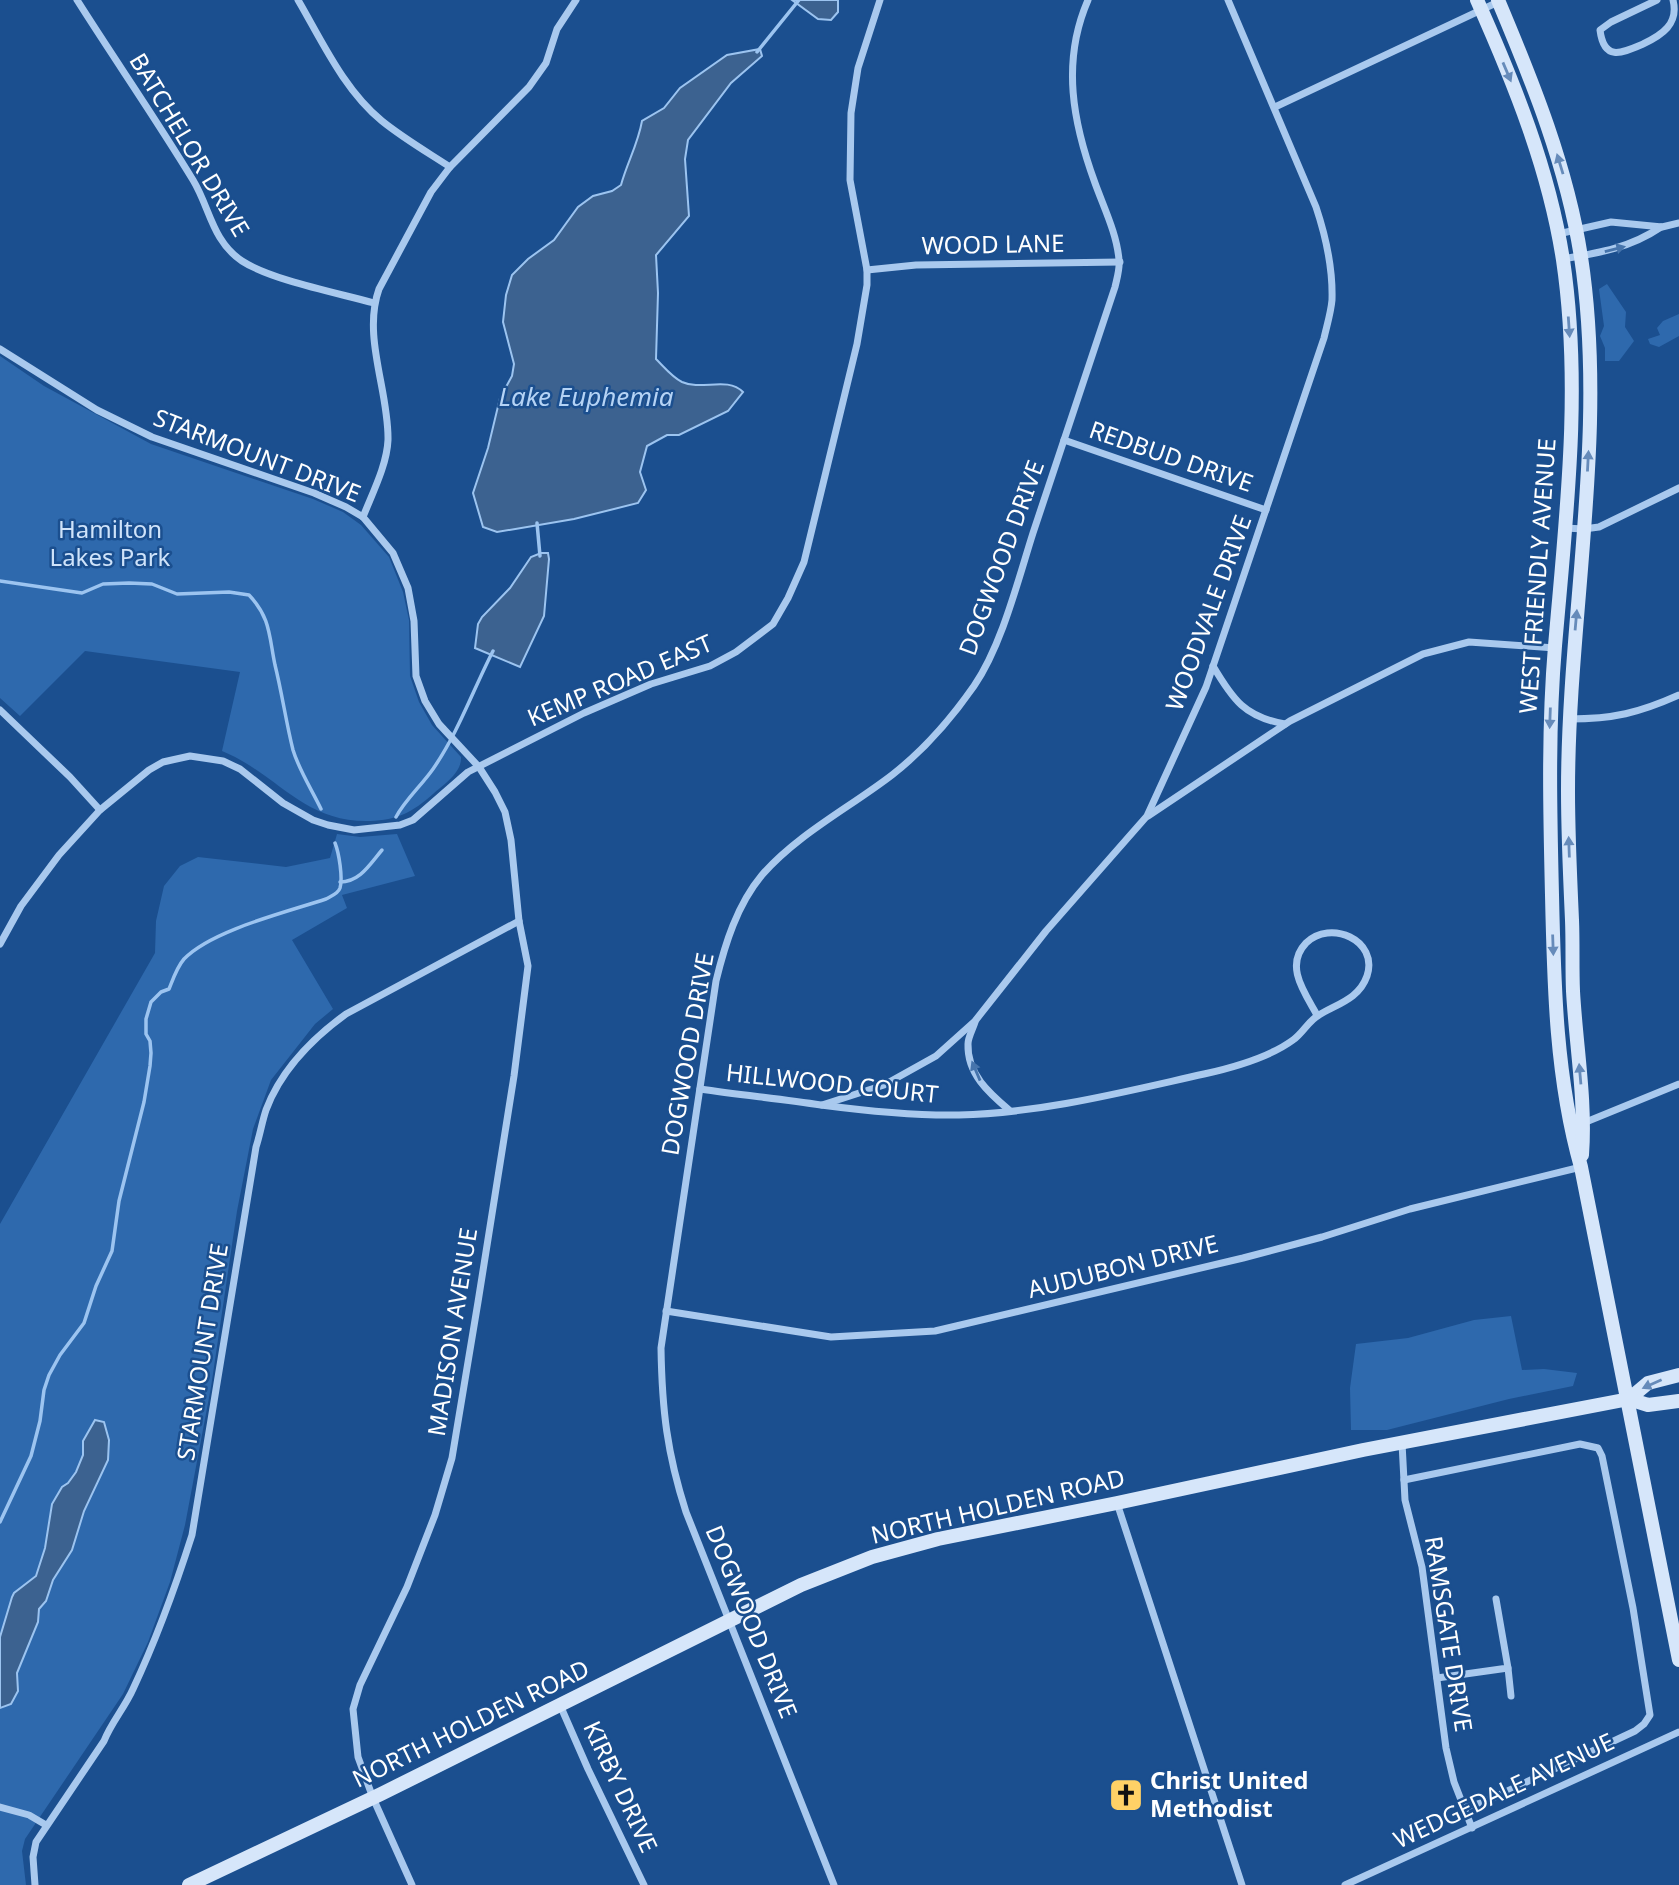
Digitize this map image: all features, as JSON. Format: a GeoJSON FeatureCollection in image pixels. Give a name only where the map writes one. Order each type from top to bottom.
{"type":"FeatureCollection","features":[{"type":"Feature","properties":{"kind":"main road","name":"WEST FRIENDLY AVENUE"},"geometry":{"type":"LineString","coordinates":[[1498,1],[1538,97],[1566,185],[1581,256],[1591,372],[1584,529],[1568,719],[1577,1125],[1581,1167],[1679,1660]]}},
{"type":"Feature","properties":{"kind":"main road","name":"WEST FRIENDLY AVENUE"},"geometry":{"type":"LineString","coordinates":[[1479,4],[1521,103],[1546,185],[1563,259],[1572,373],[1549,770],[1555,993],[1577,1125]]}},
{"type":"Feature","properties":{"kind":"main road","name":"NORTH HOLDEN ROAD"},"geometry":{"type":"LineString","coordinates":[[1629,1399],[1648,1383],[1679,1375]]}},
{"type":"Feature","properties":{"kind":"main road","name":"NORTH HOLDEN ROAD"},"geometry":{"type":"LineString","coordinates":[[189,1885],[373,1798],[820,1577],[883,1554],[938,1539],[1629,1399],[1648,1405],[1679,1401]]}},
{"type":"Feature","properties":{"kind":"street","name":"BATCHELOR DRIVE"},"geometry":{"type":"LineString","coordinates":[[77,0],[194,183],[214,230],[226,247],[242,261],[269,273],[374,303]]}},
{"type":"Feature","properties":{"kind":"street"},"geometry":{"type":"LineString","coordinates":[[298,0],[336,65],[362,101],[382,121],[450,167]]}},
{"type":"Feature","properties":{"kind":"street"},"geometry":{"type":"LineString","coordinates":[[363,517],[388,444],[375,343],[374,303],[403,240],[431,192],[450,167],[529,87],[546,63],[557,29],[576,0]]}},
{"type":"Feature","properties":{"kind":"street","name":"KEMP ROAD EAST"},"geometry":{"type":"LineString","coordinates":[[0,944],[21,906],[60,855],[100,810],[149,770],[163,762],[190,756],[223,761],[240,769],[283,803],[313,820],[354,830],[389,828],[413,820],[468,772],[479,766],[584,713],[651,684],[710,666],[736,652],[773,624],[804,562],[857,344],[867,270],[850,180],[851,113],[858,68],[880,0]]}},
{"type":"Feature","properties":{"kind":"street","name":"DOGWOOD DRIVE"},"geometry":{"type":"LineString","coordinates":[[834,1885],[686,1512],[668,1446],[662,1404],[661,1348],[716,981],[726,944],[741,908],[761,877],[778,860],[922,750],[975,684],[995,646],[1115,287],[1120,262],[1113,232],[1079,138],[1073,105],[1071,79],[1076,39],[1088,0]]}},
{"type":"Feature","properties":{"kind":"street","name":"WOODVALE DRIVE"},"geometry":{"type":"LineString","coordinates":[[822,1105],[884,1084],[936,1056],[975,1021],[1046,930],[1147,816],[1206,687],[1324,338],[1332,302],[1331,269],[1316,207],[1228,0]]}},
{"type":"Feature","properties":{"kind":"street"},"geometry":{"type":"LineString","coordinates":[[1657,0],[1600,30],[1602,41],[1611,52],[1620,55],[1666,33],[1673,21],[1673,0]]}},
{"type":"Feature","properties":{"kind":"street"},"geometry":{"type":"LineString","coordinates":[[1275,107],[1479,4],[1498,1]]}},
{"type":"Feature","properties":{"kind":"street"},"geometry":{"type":"LineString","coordinates":[[1558,234],[1611,222],[1662,227],[1679,223]]}},
{"type":"Feature","properties":{"kind":"street"},"geometry":{"type":"LineString","coordinates":[[1563,259],[1618,250],[1642,240],[1662,227]]}},
{"type":"Feature","properties":{"kind":"street","name":"WOOD LANE"},"geometry":{"type":"LineString","coordinates":[[867,270],[916,265],[1120,262]]}},
{"type":"Feature","properties":{"kind":"street","name":"STARMOUNT DRIVE"},"geometry":{"type":"LineString","coordinates":[[0,349],[97,410],[152,437],[314,493],[363,517],[393,553],[408,588],[414,621],[416,676],[425,701],[439,724],[479,766]]}},
{"type":"Feature","properties":{"kind":"street","name":"REDBUD DRIVE"},"geometry":{"type":"LineString","coordinates":[[1064,440],[1266,510]]}},
{"type":"Feature","properties":{"kind":"street"},"geometry":{"type":"LineString","coordinates":[[1565,528],[1584,529],[1612,521],[1679,488]]}},
{"type":"Feature","properties":{"kind":"street"},"geometry":{"type":"LineString","coordinates":[[1147,816],[1285,724],[1423,654],[1469,642],[1555,648]]}},
{"type":"Feature","properties":{"kind":"street"},"geometry":{"type":"LineString","coordinates":[[1213,666],[1230,695],[1242,707],[1264,720],[1285,724]]}},
{"type":"Feature","properties":{"kind":"street"},"geometry":{"type":"LineString","coordinates":[[1568,719],[1618,716],[1645,710],[1679,695]]}},
{"type":"Feature","properties":{"kind":"street"},"geometry":{"type":"LineString","coordinates":[[0,710],[61,768],[100,810]]}},
{"type":"Feature","properties":{"kind":"street","name":"MADISON AVENUE"},"geometry":{"type":"LineString","coordinates":[[412,1885],[373,1798],[358,1757],[353,1709],[360,1685],[407,1587],[435,1515],[452,1458],[508,1116],[528,966],[519,921],[512,840],[505,812],[479,766]]}},
{"type":"Feature","properties":{"kind":"street","name":"STARMOUNT DRIVE"},"geometry":{"type":"LineString","coordinates":[[35,1885],[33,1857],[36,1842],[104,1741],[129,1697],[173,1595],[192,1530],[256,1147],[267,1108],[285,1076],[322,1031],[346,1014],[519,921]]}},
{"type":"Feature","properties":{"kind":"street","name":"HILLWOOD COURT"},"geometry":{"type":"LineString","coordinates":[[700,1089],[892,1114],[960,1115],[1069,1105],[1224,1069],[1290,1043],[1303,1033],[1317,1015],[1354,996],[1363,985],[1368,974],[1368,963],[1362,946],[1355,937],[1344,933],[1321,934],[1311,938],[1302,947],[1296,968],[1298,979],[1317,1015]]}},
{"type":"Feature","properties":{"kind":"street"},"geometry":{"type":"LineString","coordinates":[[975,1021],[968,1044],[973,1071],[985,1089],[1009,1111]]}},
{"type":"Feature","properties":{"kind":"street"},"geometry":{"type":"LineString","coordinates":[[1577,1125],[1679,1084]]}},
{"type":"Feature","properties":{"kind":"street","name":"AUDUBON DRIVE"},"geometry":{"type":"LineString","coordinates":[[666,1311],[831,1337],[935,1331],[1242,1258],[1322,1237],[1410,1209],[1581,1167]]}},
{"type":"Feature","properties":{"kind":"street","name":"RAMSGATE DRIVE"},"geometry":{"type":"LineString","coordinates":[[1402,1443],[1405,1500],[1422,1567],[1446,1748],[1463,1808],[1472,1828]]}},
{"type":"Feature","properties":{"kind":"street"},"geometry":{"type":"LineString","coordinates":[[1404,1480],[1580,1444],[1598,1448],[1633,1608],[1650,1715],[1644,1724],[1635,1731],[1484,1802],[1463,1808]]}},
{"type":"Feature","properties":{"kind":"street"},"geometry":{"type":"LineString","coordinates":[[1117,1503],[1242,1885]]}},
{"type":"Feature","properties":{"kind":"street"},"geometry":{"type":"LineString","coordinates":[[1496,1599],[1511,1696]]}},
{"type":"Feature","properties":{"kind":"street"},"geometry":{"type":"LineString","coordinates":[[1437,1678],[1508,1668]]}},
{"type":"Feature","properties":{"kind":"street","name":"KIRBY DRIVE"},"geometry":{"type":"LineString","coordinates":[[560,1705],[645,1885]]}},
{"type":"Feature","properties":{"kind":"street","name":"WEDGEDALE AVENUE"},"geometry":{"type":"LineString","coordinates":[[1345,1885],[1679,1732]]}},
{"type":"Feature","properties":{"kind":"street"},"geometry":{"type":"LineString","coordinates":[[0,1807],[29,1815],[46,1825]]}},
{"type":"Feature","properties":{"kind":"green space"},"geometry":{"type":"Polygon","coordinates":[[[1607,284],[1626,312],[1625,327],[1634,341],[1619,361],[1605,361],[1605,348],[1600,336],[1604,326],[1599,289],[1607,284]]]}},
{"type":"Feature","properties":{"kind":"green space"},"geometry":{"type":"Polygon","coordinates":[[[1679,314],[1679,336],[1659,347],[1650,344],[1648,339],[1660,335],[1657,328],[1663,321],[1679,314]]]}},
{"type":"Feature","properties":{"kind":"green space","name":"Hamilton Lakes Park"},"geometry":{"type":"Polygon","coordinates":[[[0,356],[44,386],[151,444],[313,499],[343,512],[361,525],[389,557],[403,592],[409,620],[410,676],[419,702],[432,725],[461,757],[451,778],[419,806],[388,819],[347,820],[308,806],[242,761],[222,751],[240,672],[85,651],[20,716],[0,698],[0,356]]]}},
{"type":"Feature","properties":{"kind":"green space"},"geometry":{"type":"Polygon","coordinates":[[[337,834],[360,837],[397,834],[415,876],[342,895],[347,908],[292,940],[333,1009],[315,1024],[271,1080],[253,1129],[237,1211],[211,1387],[185,1525],[170,1582],[148,1642],[123,1694],[25,1839],[22,1851],[26,1885],[0,1885],[0,1224],[155,953],[156,921],[164,886],[180,866],[198,857],[286,867],[330,858],[337,834]]]}},
{"type":"Feature","properties":{"kind":"green space"},"geometry":{"type":"Polygon","coordinates":[[[1511,1316],[1522,1370],[1544,1369],[1577,1373],[1573,1386],[1387,1430],[1351,1430],[1350,1388],[1356,1344],[1408,1338],[1474,1320],[1511,1316]]]}},
{"type":"Feature","properties":{"kind":"water"},"geometry":{"type":"Polygon","coordinates":[[[792,0],[838,0],[838,12],[831,20],[818,19],[792,0]]]}},
{"type":"Feature","properties":{"kind":"water","name":"Lake Euphemia"},"geometry":{"type":"Polygon","coordinates":[[[760,49],[762,56],[731,83],[688,140],[685,159],[689,216],[656,255],[656,359],[682,382],[730,385],[743,392],[728,411],[679,435],[667,435],[647,446],[640,472],[646,490],[638,503],[574,519],[497,532],[483,527],[473,493],[488,448],[500,398],[512,376],[514,364],[503,322],[506,295],[512,275],[554,240],[578,207],[593,196],[612,191],[621,185],[642,121],[664,108],[680,88],[727,55],[760,49]]]}},
{"type":"Feature","properties":{"kind":"water"},"geometry":{"type":"Polygon","coordinates":[[[548,553],[549,559],[544,616],[520,667],[475,648],[478,624],[510,588],[531,557],[548,553]]]}},
{"type":"Feature","properties":{"kind":"water"},"geometry":{"type":"Polygon","coordinates":[[[95,1420],[104,1422],[109,1440],[108,1460],[84,1511],[72,1550],[53,1580],[46,1601],[39,1609],[38,1622],[17,1673],[18,1691],[11,1704],[0,1708],[0,1637],[12,1597],[36,1576],[45,1548],[52,1504],[62,1487],[76,1472],[83,1455],[83,1441],[95,1420]]]}},
{"type":"Feature","properties":{"kind":"waterway"},"geometry":{"type":"LineString","coordinates":[[757,52],[799,0]]}},
{"type":"Feature","properties":{"kind":"waterway"},"geometry":{"type":"LineString","coordinates":[[537,523],[540,556]]}},
{"type":"Feature","properties":{"kind":"waterway"},"geometry":{"type":"LineString","coordinates":[[0,581],[82,593],[103,584],[129,583],[152,584],[177,594],[229,592],[249,595],[262,612],[268,628],[293,750],[321,809]]}},
{"type":"Feature","properties":{"kind":"waterway"},"geometry":{"type":"LineString","coordinates":[[396,817],[442,755],[493,651]]}},
{"type":"Feature","properties":{"kind":"waterway"},"geometry":{"type":"LineString","coordinates":[[0,1522],[31,1456],[49,1375],[84,1323],[96,1286],[112,1251],[119,1201],[144,1102],[150,1066],[150,1041],[146,1034],[146,1019],[151,1002],[161,992],[169,989],[184,959],[213,939],[251,923],[326,899],[336,893],[340,888],[341,878],[335,843]]}},
{"type":"Feature","properties":{"kind":"waterway"},"geometry":{"type":"LineString","coordinates":[[340,882],[359,876],[382,850]]}},
{"type":"Feature","properties":{"kind":"place","name":"Christ United Methodist"},"geometry":{"type":"Point","coordinates":[1126,1795]}}]}
